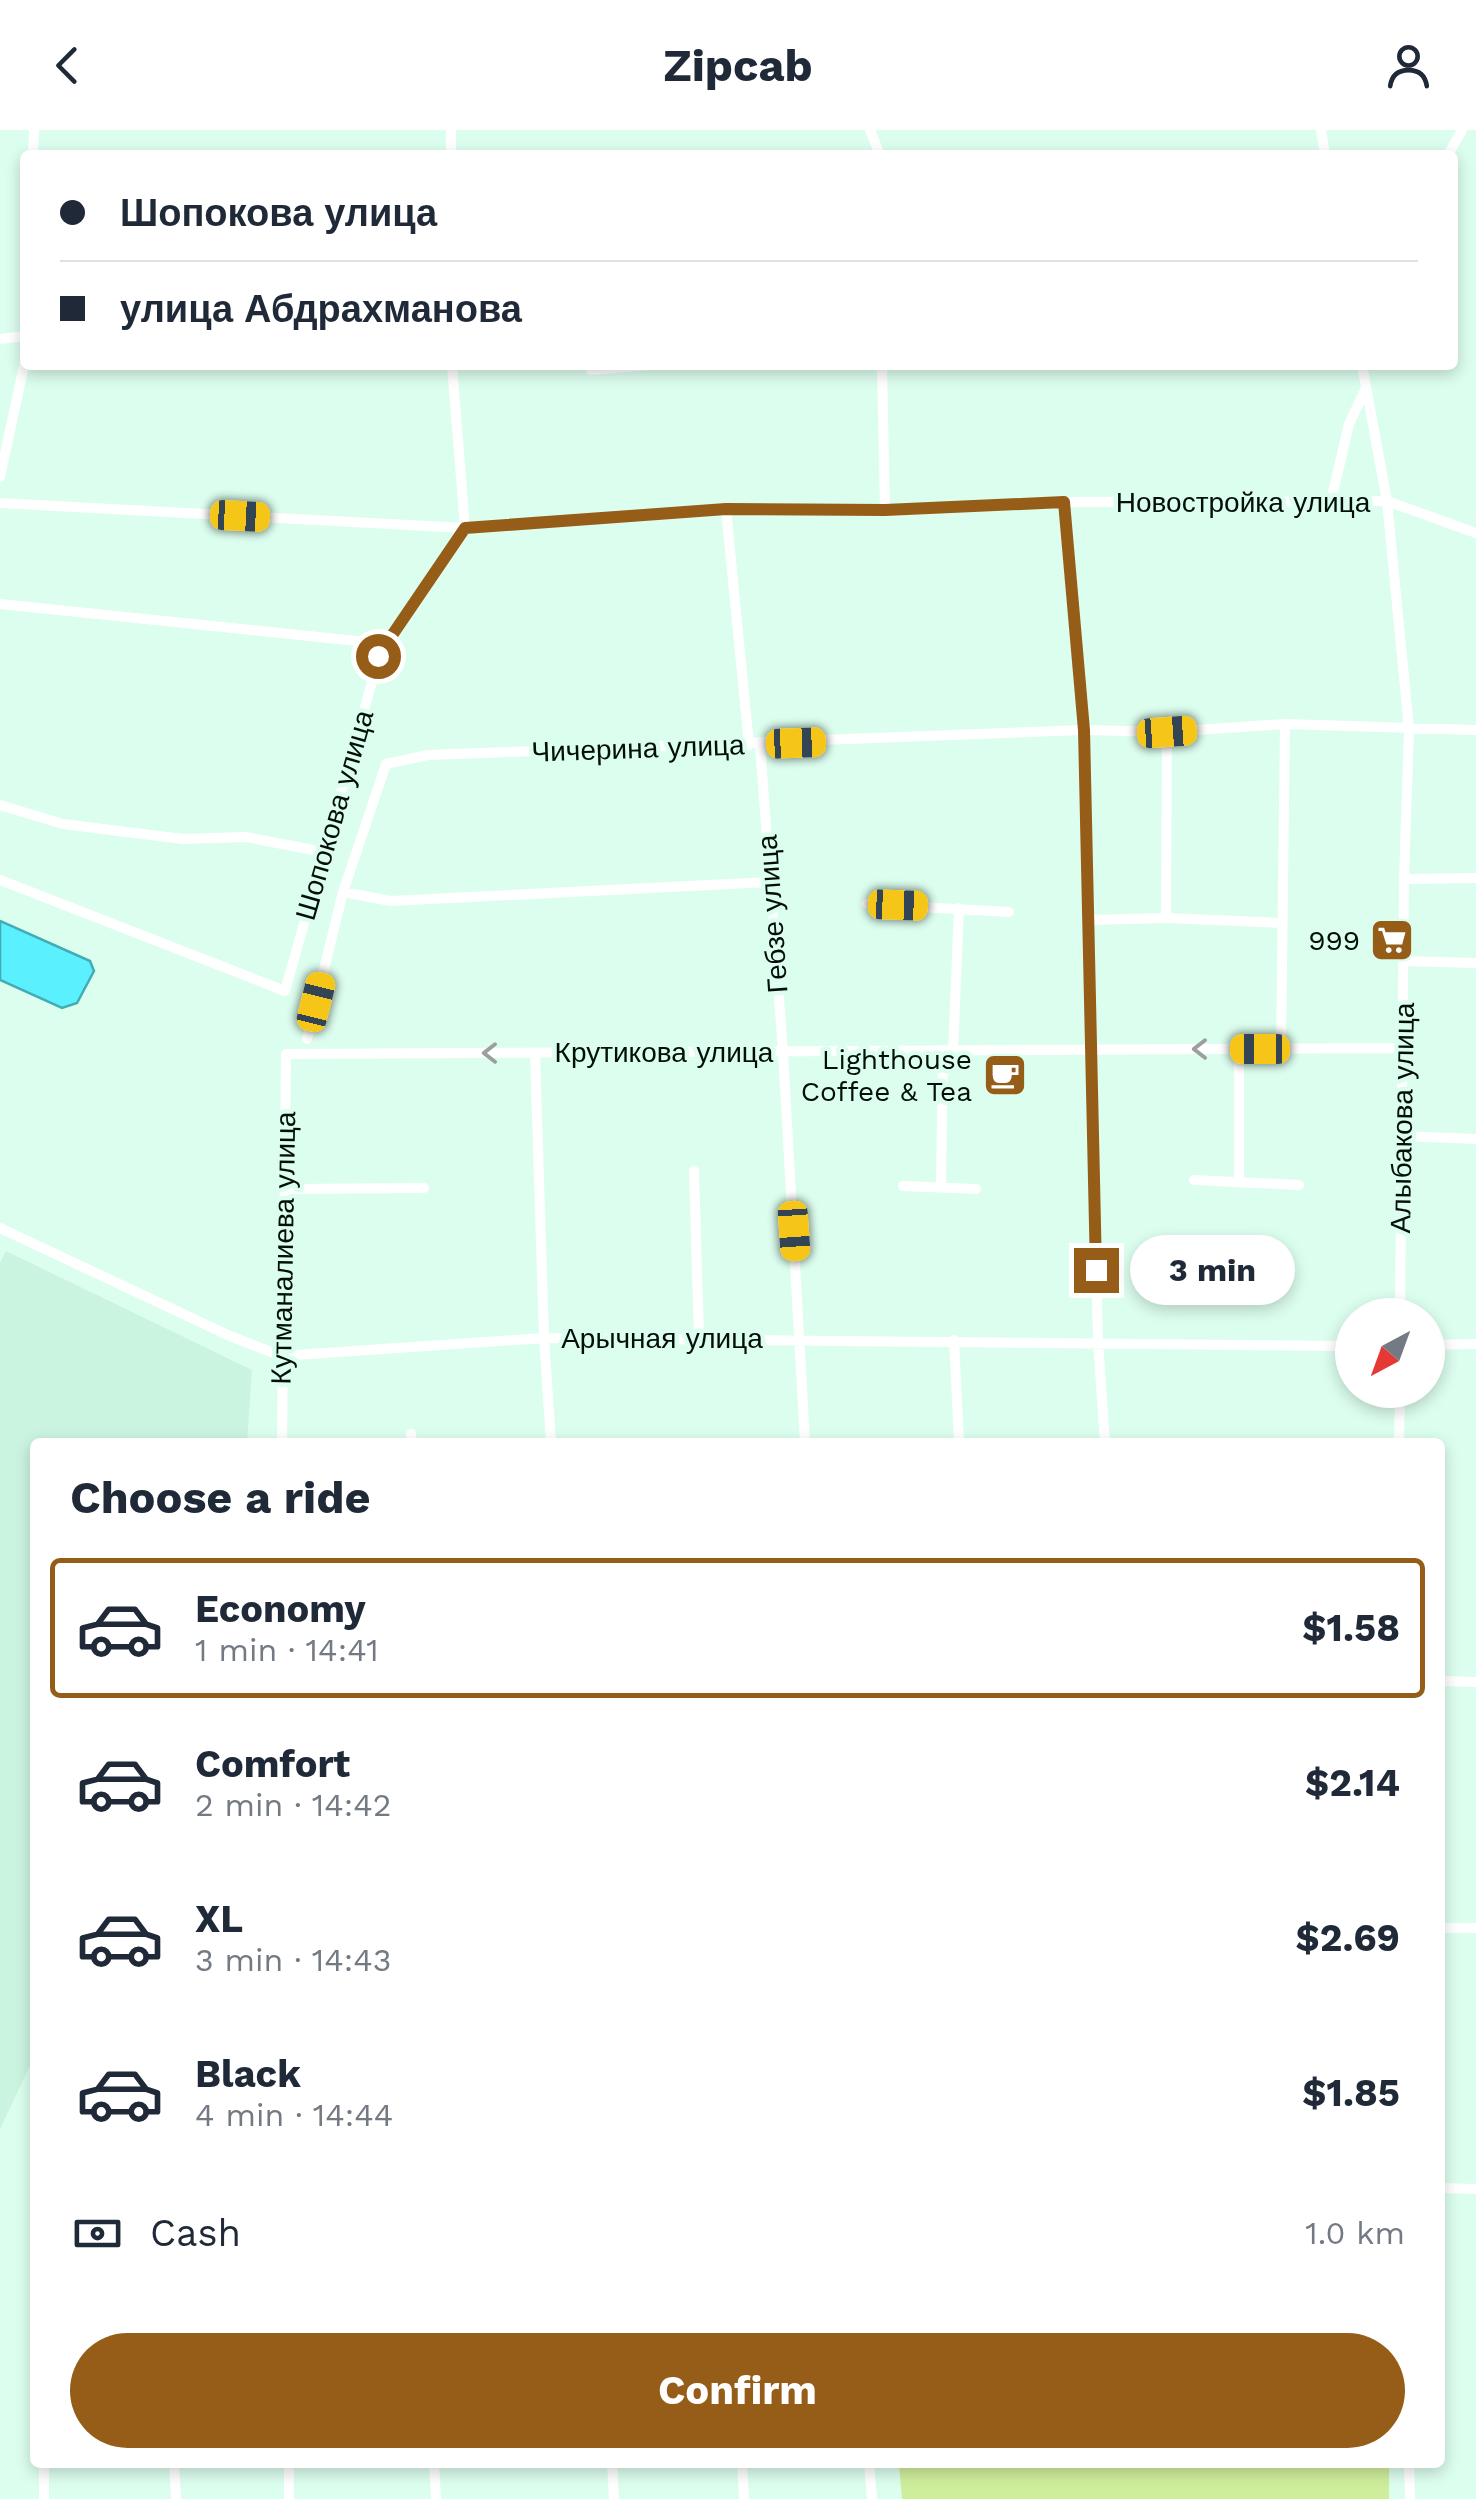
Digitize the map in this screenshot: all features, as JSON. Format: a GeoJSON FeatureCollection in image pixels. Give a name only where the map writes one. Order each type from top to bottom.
{"type":"FeatureCollection","features":[{"type":"Feature","properties":{"kind":"street"},"geometry":{"type":"LineString","coordinates":[[0,477],[23,370]]}},
{"type":"Feature","properties":{"kind":"street"},"geometry":{"type":"LineString","coordinates":[[452,370],[465,528]]}},
{"type":"Feature","properties":{"kind":"street"},"geometry":{"type":"LineString","coordinates":[[882,370],[885,510]]}},
{"type":"Feature","properties":{"kind":"street","name":"Алыбакова улица"},"geometry":{"type":"LineString","coordinates":[[1363,370],[1388,501],[1408,729],[1400,1298]]}},
{"type":"Feature","properties":{"kind":"street"},"geometry":{"type":"LineString","coordinates":[[1331,501],[1349,424],[1366,388]]}},
{"type":"Feature","properties":{"kind":"street","name":"Новостройка улица"},"geometry":{"type":"LineString","coordinates":[[0,503],[465,528],[726,509],[1388,501],[1476,533]]}},
{"type":"Feature","properties":{"kind":"street"},"geometry":{"type":"LineString","coordinates":[[1064,502],[1084,730],[1098,1343],[1105,1438]]}},
{"type":"Feature","properties":{"kind":"street","name":"Гебзе улица"},"geometry":{"type":"LineString","coordinates":[[726,509],[769,882],[783,1052],[805,1438]]}},
{"type":"Feature","properties":{"kind":"street","name":"Шопокова улица"},"geometry":{"type":"LineString","coordinates":[[0,880],[286,990],[378,656],[465,528]]}},
{"type":"Feature","properties":{"kind":"street"},"geometry":{"type":"LineString","coordinates":[[0,604],[386,644]]}},
{"type":"Feature","properties":{"kind":"street"},"geometry":{"type":"LineString","coordinates":[[1281,1049],[1285,724]]}},
{"type":"Feature","properties":{"kind":"street","name":"Чичерина улица"},"geometry":{"type":"LineString","coordinates":[[307,1038],[343,892],[386,764],[428,754],[1084,730],[1167,732],[1285,724],[1476,730]]}},
{"type":"Feature","properties":{"kind":"street"},"geometry":{"type":"LineString","coordinates":[[1166,918],[1167,732]]}},
{"type":"Feature","properties":{"kind":"street"},"geometry":{"type":"LineString","coordinates":[[0,806],[63,824],[183,839],[246,837],[324,852]]}},
{"type":"Feature","properties":{"kind":"street"},"geometry":{"type":"LineString","coordinates":[[1404,879],[1476,878]]}},
{"type":"Feature","properties":{"kind":"street"},"geometry":{"type":"LineString","coordinates":[[343,892],[406,900],[769,882]]}},
{"type":"Feature","properties":{"kind":"street"},"geometry":{"type":"LineString","coordinates":[[867,904],[1008,912]]}},
{"type":"Feature","properties":{"kind":"street"},"geometry":{"type":"LineString","coordinates":[[941,1186],[959,908]]}},
{"type":"Feature","properties":{"kind":"street"},"geometry":{"type":"LineString","coordinates":[[1088,920],[1166,918],[1281,923]]}},
{"type":"Feature","properties":{"kind":"street"},"geometry":{"type":"LineString","coordinates":[[1403,961],[1476,963]]}},
{"type":"Feature","properties":{"kind":"street","name":"Крутикова улица"},"geometry":{"type":"LineString","coordinates":[[286,1054],[1402,1048]]}},
{"type":"Feature","properties":{"kind":"street"},"geometry":{"type":"LineString","coordinates":[[1239,1049],[1240,1182]]}},
{"type":"Feature","properties":{"kind":"street"},"geometry":{"type":"LineString","coordinates":[[535,1053],[551,1438]]}},
{"type":"Feature","properties":{"kind":"street","name":"Кутманалиева улица"},"geometry":{"type":"LineString","coordinates":[[282,1438],[286,1054]]}},
{"type":"Feature","properties":{"kind":"street"},"geometry":{"type":"LineString","coordinates":[[1402,1136],[1476,1139]]}},
{"type":"Feature","properties":{"kind":"street"},"geometry":{"type":"LineString","coordinates":[[694,1172],[698,1338]]}},
{"type":"Feature","properties":{"kind":"street"},"geometry":{"type":"LineString","coordinates":[[1194,1180],[1299,1185]]}},
{"type":"Feature","properties":{"kind":"street"},"geometry":{"type":"LineString","coordinates":[[903,1186],[976,1189]]}},
{"type":"Feature","properties":{"kind":"street"},"geometry":{"type":"LineString","coordinates":[[284,1189],[424,1188]]}},
{"type":"Feature","properties":{"kind":"street","name":"Арычная улица"},"geometry":{"type":"LineString","coordinates":[[0,1228],[281,1356],[544,1338],[1335,1346]]}},
{"type":"Feature","properties":{"kind":"street"},"geometry":{"type":"LineString","coordinates":[[954,1340],[959,1438]]}},
{"type":"Feature","properties":{"kind":"street"},"geometry":{"type":"LineString","coordinates":[[1445,1345],[1476,1344]]}},
{"type":"Feature","properties":{"kind":"street"},"geometry":{"type":"LineString","coordinates":[[1400,1408],[1400,1438]]}},
{"type":"Feature","properties":{"kind":"street"},"geometry":{"type":"LineString","coordinates":[[1445,1681],[1476,1682]]}},
{"type":"Feature","properties":{"kind":"street"},"geometry":{"type":"LineString","coordinates":[[1445,1928],[1476,1928]]}},
{"type":"Feature","properties":{"kind":"street"},"geometry":{"type":"LineString","coordinates":[[1445,2188],[1476,2189]]}},
{"type":"Feature","properties":{"kind":"street"},"geometry":{"type":"LineString","coordinates":[[44,2468],[44,2499]]}},
{"type":"Feature","properties":{"kind":"street"},"geometry":{"type":"LineString","coordinates":[[174,2468],[176,2499]]}},
{"type":"Feature","properties":{"kind":"street"},"geometry":{"type":"LineString","coordinates":[[289,2468],[289,2499]]}},
{"type":"Feature","properties":{"kind":"street"},"geometry":{"type":"LineString","coordinates":[[434,2468],[436,2499]]}},
{"type":"Feature","properties":{"kind":"street"},"geometry":{"type":"LineString","coordinates":[[612,2468],[614,2499]]}},
{"type":"Feature","properties":{"kind":"street"},"geometry":{"type":"LineString","coordinates":[[742,2468],[744,2499]]}},
{"type":"Feature","properties":{"kind":"street"},"geometry":{"type":"LineString","coordinates":[[869,2468],[872,2499]]}},
{"type":"Feature","properties":{"kind":"street"},"geometry":{"type":"LineString","coordinates":[[1410,2468],[1410,2499]]}},
{"type":"Feature","properties":{"kind":"shaded area"},"geometry":{"type":"Polygon","coordinates":[[[6,1251],[252,1370],[247,1438],[30,1438],[30,2066],[0,2129],[0,1263],[6,1251]]]}},
{"type":"Feature","properties":{"kind":"green space"},"geometry":{"type":"Polygon","coordinates":[[[899,2468],[1389,2468],[1389,2499],[902,2499],[899,2468]]]}},
{"type":"Feature","properties":{"kind":"water"},"geometry":{"type":"Polygon","coordinates":[[[0,921],[90,961],[94,971],[77,1003],[62,1008],[0,980],[0,921]]]}},
{"type":"Feature","properties":{"kind":"place","name":"999"},"geometry":{"type":"Point","coordinates":[1392,940]}},
{"type":"Feature","properties":{"kind":"place","name":"Lighthouse Coffee & Tea"},"geometry":{"type":"Point","coordinates":[1005,1075]}},
{"type":"Feature","properties":{"kind":"route"},"geometry":{"type":"LineString","coordinates":[[378,656],[465,528],[726,509],[885,510],[1064,502],[1084,730],[1096,1270]]}}]}
